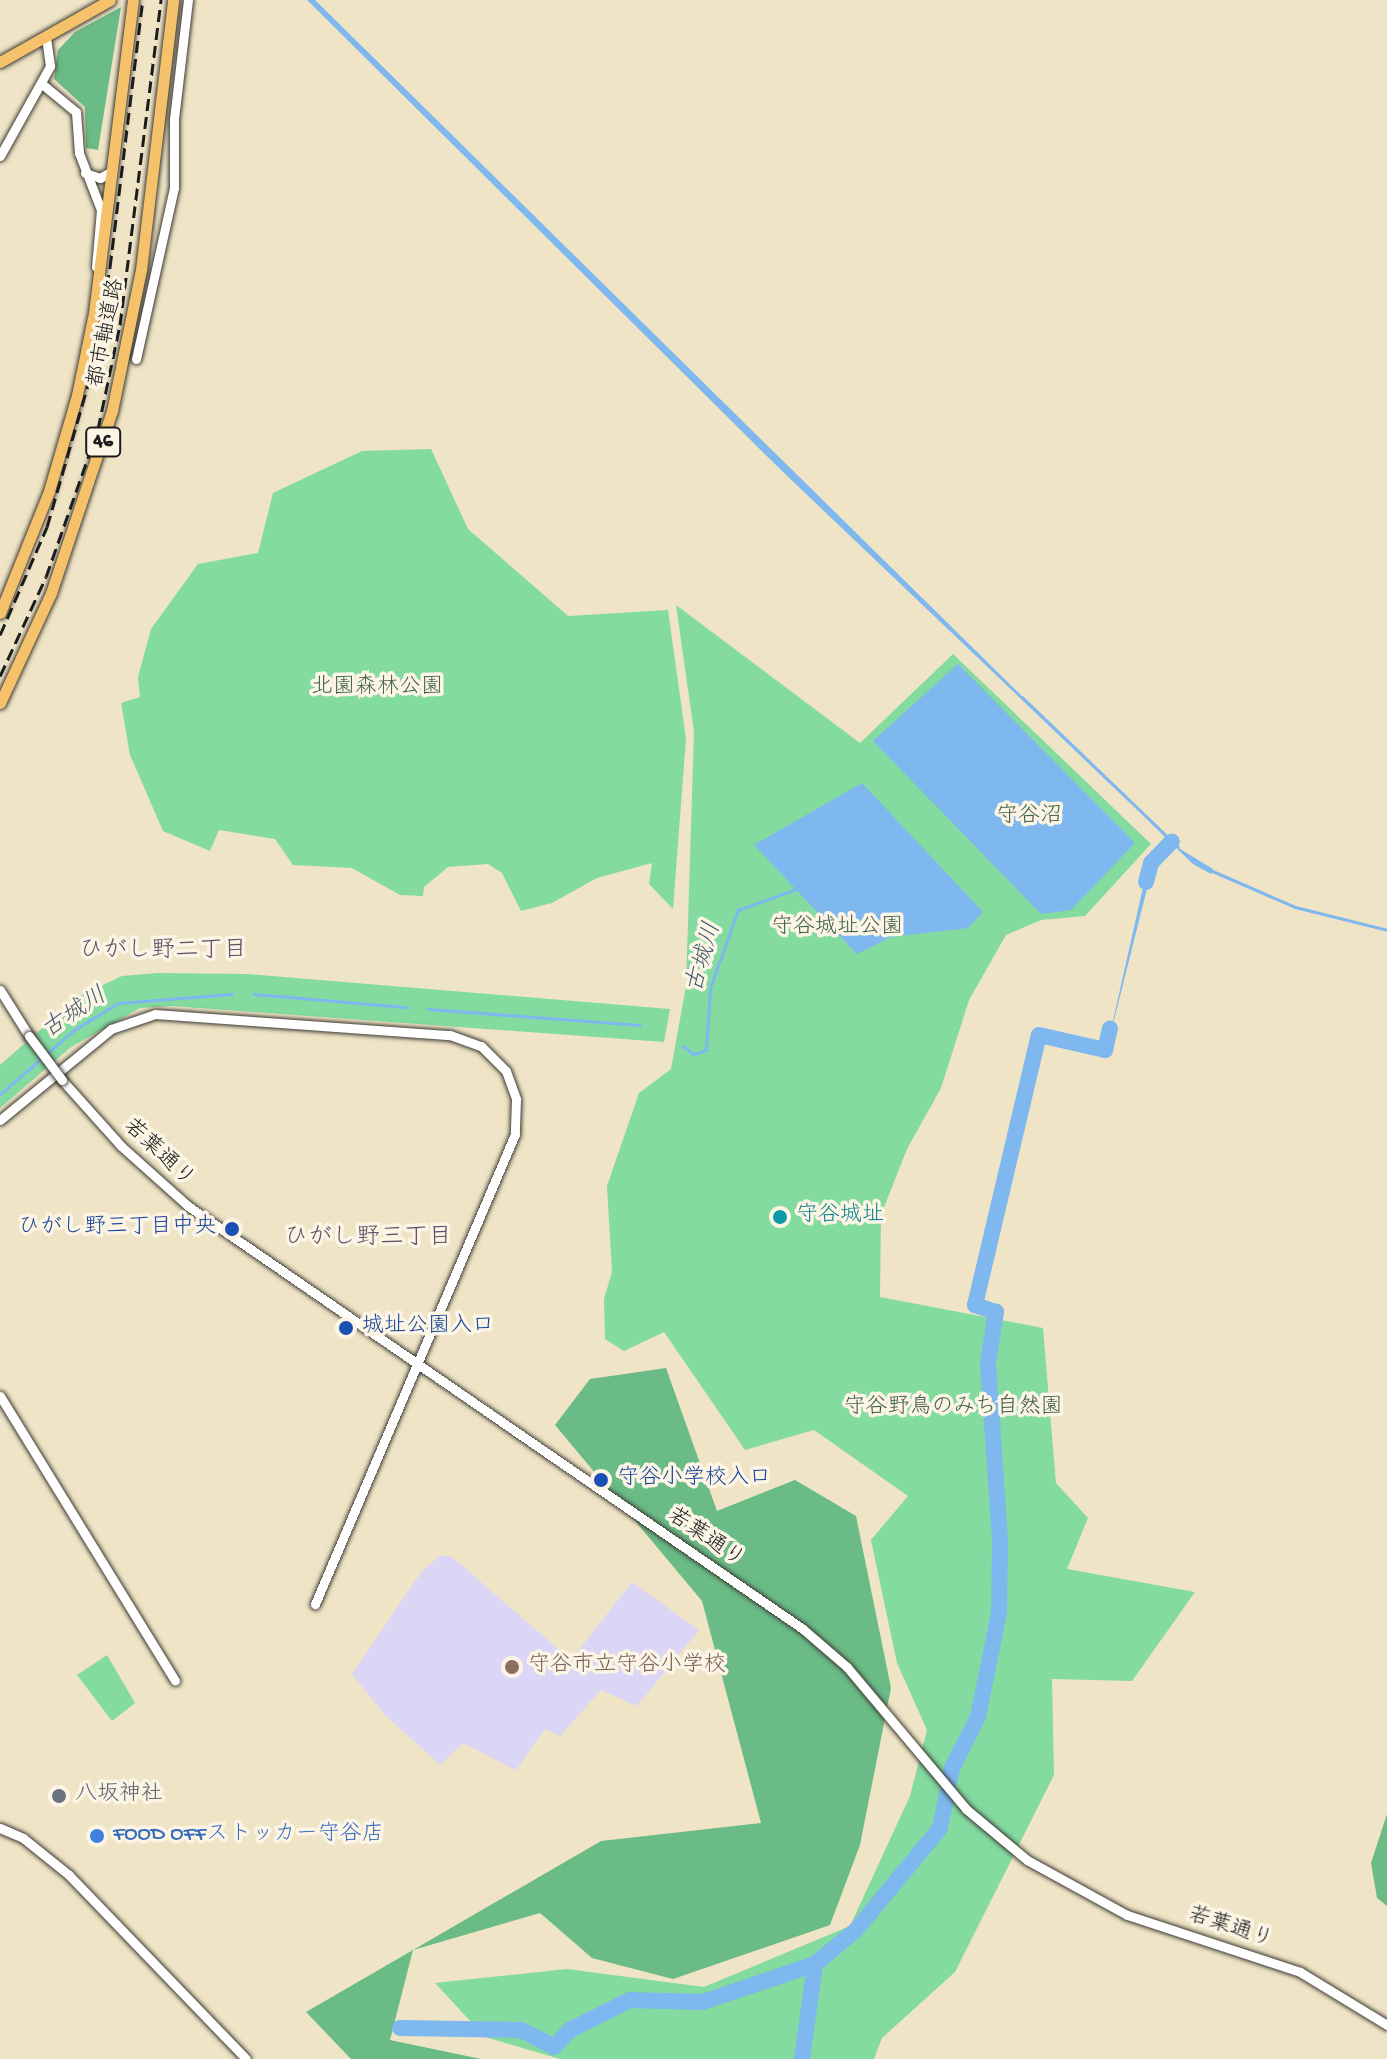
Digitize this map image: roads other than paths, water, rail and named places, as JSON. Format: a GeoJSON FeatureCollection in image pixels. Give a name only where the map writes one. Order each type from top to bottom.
{"type":"FeatureCollection","features":[{"type":"Feature","properties":{"kind":"main road"},"geometry":{"type":"LineString","coordinates":[[0,62],[110,0]]}},
{"type":"Feature","properties":{"kind":"main road","name":"都市軸道路"},"geometry":{"type":"LineString","coordinates":[[0,613],[59,459],[98,280],[133,0]]}},
{"type":"Feature","properties":{"kind":"main road","name":"都市軸道路"},"geometry":{"type":"LineString","coordinates":[[0,703],[51,593],[96,468],[130,334],[155,166],[173,0]]}},
{"type":"Feature","properties":{"kind":"street"},"geometry":{"type":"LineString","coordinates":[[136,359],[174,188],[174,119],[188,0]]}},
{"type":"Feature","properties":{"kind":"street"},"geometry":{"type":"LineString","coordinates":[[0,156],[42,84],[52,52],[46,36]]}},
{"type":"Feature","properties":{"kind":"street"},"geometry":{"type":"LineString","coordinates":[[42,84],[76,112],[85,173],[101,210],[98,280]]}},
{"type":"Feature","properties":{"kind":"street"},"geometry":{"type":"LineString","coordinates":[[85,173],[100,178],[113,166]]}},
{"type":"Feature","properties":{"kind":"street","name":"若葉通り"},"geometry":{"type":"LineString","coordinates":[[0,990],[62,1080],[121,1146],[188,1206],[803,1629],[847,1667],[966,1809],[1027,1860],[1127,1915],[1300,1972],[1387,2025]]}},
{"type":"Feature","properties":{"kind":"street"},"geometry":{"type":"LineString","coordinates":[[0,1120],[111,1029],[155,1014],[450,1035],[481,1046],[512,1084],[515,1134],[315,1604]]}},
{"type":"Feature","properties":{"kind":"street"},"geometry":{"type":"LineString","coordinates":[[0,1396],[175,1680]]}},
{"type":"Feature","properties":{"kind":"street"},"geometry":{"type":"LineString","coordinates":[[0,1828],[23,1838],[69,1875],[246,2059]]}},
{"type":"Feature","properties":{"kind":"water"},"geometry":{"type":"Polygon","coordinates":[[[307,0],[315,0],[1140,812],[782,471],[307,0]]]}},
{"type":"Feature","properties":{"kind":"water","name":"守谷沼"},"geometry":{"type":"Polygon","coordinates":[[[958,664],[1135,843],[1071,910],[1041,914],[873,741],[958,664]]]}},
{"type":"Feature","properties":{"kind":"water"},"geometry":{"type":"Polygon","coordinates":[[[862,783],[983,912],[968,928],[891,937],[857,954],[754,845],[862,783]]]}},
{"type":"Feature","properties":{"kind":"water"},"geometry":{"type":"Polygon","coordinates":[[[1171,843],[1153,865],[1106,1052],[1148,865],[1171,843]]]}},
{"type":"Feature","properties":{"kind":"water"},"geometry":{"type":"Polygon","coordinates":[[[1172,844],[1213,869],[1211,874],[1193,864],[1172,844]]]}},
{"type":"Feature","properties":{"kind":"waterway"},"geometry":{"type":"LineString","coordinates":[[1022,697],[1178,847]]}},
{"type":"Feature","properties":{"kind":"waterway"},"geometry":{"type":"LineString","coordinates":[[1146,882],[1151,863],[1172,841]]}},
{"type":"Feature","properties":{"kind":"waterway"},"geometry":{"type":"LineString","coordinates":[[1210,870],[1295,907],[1387,930]]}},
{"type":"Feature","properties":{"kind":"waterway","name":"古城川"},"geometry":{"type":"LineString","coordinates":[[683,1046],[693,1054],[706,1050],[710,988],[738,910],[796,889]]}},
{"type":"Feature","properties":{"kind":"waterway","name":"古城川"},"geometry":{"type":"LineString","coordinates":[[0,1094],[74,1030],[118,1003],[232,994]]}},
{"type":"Feature","properties":{"kind":"waterway","name":"古城川"},"geometry":{"type":"LineString","coordinates":[[254,994],[407,1007]]}},
{"type":"Feature","properties":{"kind":"waterway","name":"古城川"},"geometry":{"type":"LineString","coordinates":[[428,1009],[639,1025]]}},
{"type":"Feature","properties":{"kind":"waterway"},"geometry":{"type":"LineString","coordinates":[[802,2059],[815,1964],[856,1930],[940,1828],[952,1768],[978,1717],[999,1613],[1000,1540],[988,1362],[996,1312],[975,1305],[1039,1035],[1105,1050],[1110,1029]]}},
{"type":"Feature","properties":{"kind":"waterway"},"geometry":{"type":"LineString","coordinates":[[400,2028],[521,2030],[554,2047],[570,2030],[630,2000],[703,2002],[815,1964]]}},
{"type":"Feature","properties":{"kind":"railway"},"geometry":{"type":"LineString","coordinates":[[0,635],[47,527],[91,375],[110,267],[143,0]]}},
{"type":"Feature","properties":{"kind":"railway"},"geometry":{"type":"LineString","coordinates":[[0,676],[46,577],[98,429],[120,325],[161,0]]}},
{"type":"Feature","properties":{"kind":"place","name":"守谷城址"},"geometry":{"type":"Point","coordinates":[780,1217]}},
{"type":"Feature","properties":{"kind":"place","name":"ひがし野三丁目中央"},"geometry":{"type":"Point","coordinates":[232,1229]}},
{"type":"Feature","properties":{"kind":"place","name":"城址公園入口"},"geometry":{"type":"Point","coordinates":[346,1328]}},
{"type":"Feature","properties":{"kind":"place","name":"守谷小学校入口"},"geometry":{"type":"Point","coordinates":[601,1480]}},
{"type":"Feature","properties":{"kind":"place","name":"守谷市立守谷小学校"},"geometry":{"type":"Point","coordinates":[512,1667]}},
{"type":"Feature","properties":{"kind":"place","name":"八坂神社"},"geometry":{"type":"Point","coordinates":[59,1796]}},
{"type":"Feature","properties":{"kind":"place","name":"FOOD OFFストッカー守谷店"},"geometry":{"type":"Point","coordinates":[97,1836]}},
{"type":"Feature","properties":{"kind":"district","name":"ひがし野二丁目"},"geometry":{"type":"Point","coordinates":[163,952]}},
{"type":"Feature","properties":{"kind":"district","name":"ひがし野三丁目"},"geometry":{"type":"Point","coordinates":[368,1239]}},
{"type":"Feature","properties":{"kind":"park label","name":"北園森林公園"},"geometry":{"type":"Point","coordinates":[377,689]}},
{"type":"Feature","properties":{"kind":"park label","name":"守谷城址公園"},"geometry":{"type":"Point","coordinates":[837,929]}},
{"type":"Feature","properties":{"kind":"park label","name":"守谷野鳥のみち自然園"},"geometry":{"type":"Point","coordinates":[953,1409]}}]}
